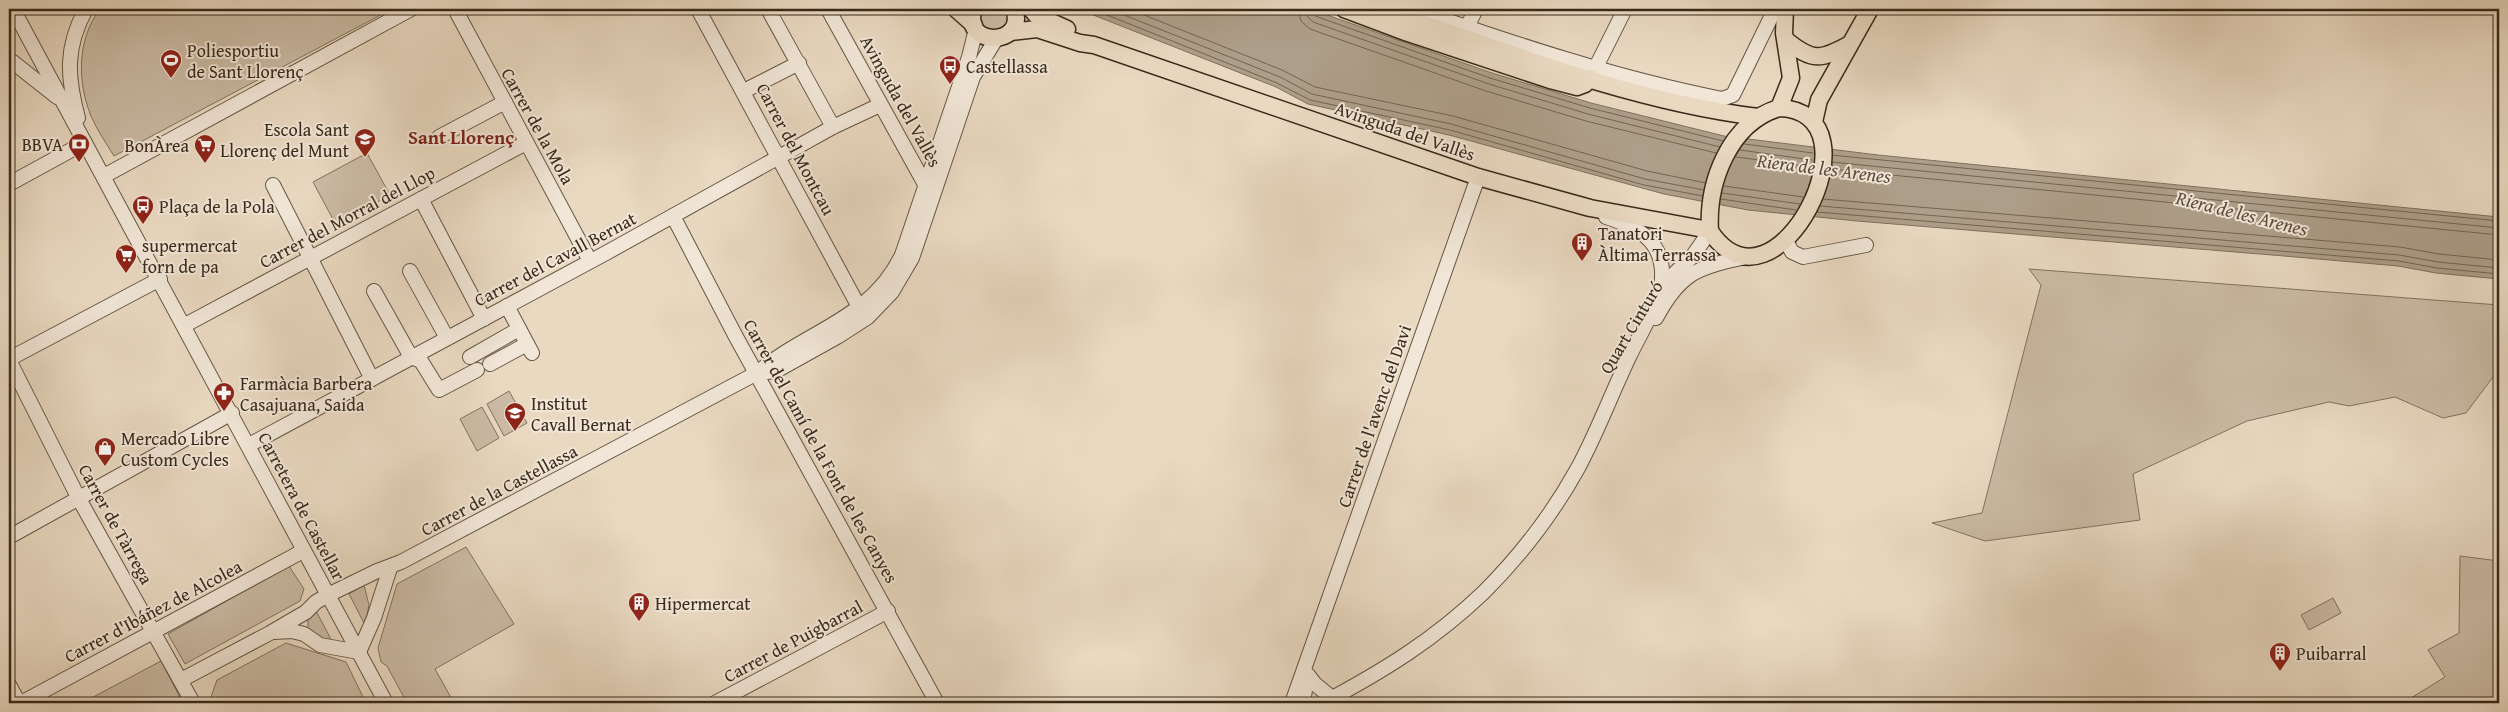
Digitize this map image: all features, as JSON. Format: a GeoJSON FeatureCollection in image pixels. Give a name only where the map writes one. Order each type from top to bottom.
{"type":"FeatureCollection","features":[{"type":"Feature","properties":{"kind":"main road"},"geometry":{"type":"LineString","coordinates":[[956,9],[975,21],[984,37],[1003,35],[1015,23],[1016,11]]}},
{"type":"Feature","properties":{"kind":"main road"},"geometry":{"type":"LineString","coordinates":[[1344,9],[1525,72],[1577,87],[1593,74]]}},
{"type":"Feature","properties":{"kind":"main road"},"geometry":{"type":"LineString","coordinates":[[1382,9],[1465,32],[1704,108],[1758,117]]}},
{"type":"Feature","properties":{"kind":"main road"},"geometry":{"type":"LineString","coordinates":[[1779,108],[1790,84],[1786,40],[1786,9]]}},
{"type":"Feature","properties":{"kind":"main road"},"geometry":{"type":"LineString","coordinates":[[1784,239],[1810,206],[1822,171],[1823,148],[1814,122],[1818,100],[1870,9]]}},
{"type":"Feature","properties":{"kind":"main road","name":"Avinguda del Vallès"},"geometry":{"type":"LineString","coordinates":[[1016,11],[1034,12],[1094,45]]}},
{"type":"Feature","properties":{"kind":"main road","name":"Avinguda del Vallès"},"geometry":{"type":"LineString","coordinates":[[1003,35],[1037,29],[1080,43],[1094,45],[1478,177],[1590,208],[1710,227]]}},
{"type":"Feature","properties":{"kind":"main road"},"geometry":{"type":"LineString","coordinates":[[1786,40],[1799,51],[1814,57],[1828,56],[1851,44]]}},
{"type":"Feature","properties":{"kind":"main road"},"geometry":{"type":"LineString","coordinates":[[1742,258],[1723,247],[1710,227],[1716,178],[1726,155],[1746,128],[1758,117],[1779,108],[1799,112],[1814,122]]}},
{"type":"Feature","properties":{"kind":"main road","name":"Quart Cinturó"},"geometry":{"type":"LineString","coordinates":[[1742,258],[1750,258],[1767,253],[1784,239]]}},
{"type":"Feature","properties":{"kind":"street","name":"Carretera de Castellar"},"geometry":{"type":"LineString","coordinates":[[13,9],[160,279],[303,551],[386,703]]}},
{"type":"Feature","properties":{"kind":"street","name":"Carretera de Castellar"},"geometry":{"type":"LineString","coordinates":[[84,142],[69,85],[69,71],[73,39],[78,22],[86,9]]}},
{"type":"Feature","properties":{"kind":"street"},"geometry":{"type":"LineString","coordinates":[[104,176],[412,9]]}},
{"type":"Feature","properties":{"kind":"street","name":"Carrer de la Mola"},"geometry":{"type":"LineString","coordinates":[[455,9],[482,69],[505,102],[590,261]]}},
{"type":"Feature","properties":{"kind":"street","name":"Carrer del Montcau"},"geometry":{"type":"LineString","coordinates":[[698,9],[860,307]]}},
{"type":"Feature","properties":{"kind":"street"},"geometry":{"type":"LineString","coordinates":[[768,9],[799,62],[833,127]]}},
{"type":"Feature","properties":{"kind":"street","name":"Avinguda del Vallès"},"geometry":{"type":"LineString","coordinates":[[828,9],[926,186]]}},
{"type":"Feature","properties":{"kind":"street"},"geometry":{"type":"LineString","coordinates":[[1414,9],[1465,32]]}},
{"type":"Feature","properties":{"kind":"street"},"geometry":{"type":"LineString","coordinates":[[1476,9],[1465,32],[1467,47],[1515,64],[1525,72]]}},
{"type":"Feature","properties":{"kind":"street"},"geometry":{"type":"LineString","coordinates":[[1625,9],[1593,74],[1722,98],[1733,95],[1775,9]]}},
{"type":"Feature","properties":{"kind":"street","name":"Carrer de la Castellassa"},"geometry":{"type":"LineString","coordinates":[[181,680],[306,612],[316,602],[328,595],[377,571],[390,568],[757,374],[772,361],[836,324],[860,307],[877,292],[895,269],[926,186],[969,57],[975,21]]}},
{"type":"Feature","properties":{"kind":"street"},"geometry":{"type":"LineString","coordinates":[[1398,28],[1410,29],[1449,41],[1465,32]]}},
{"type":"Feature","properties":{"kind":"street","name":"Carrer de la Castellassa"},"geometry":{"type":"LineString","coordinates":[[757,374],[776,371],[843,334],[880,306],[892,292],[912,258],[973,77],[1003,35]]}},
{"type":"Feature","properties":{"kind":"street","name":"Carretera de Castellar"},"geometry":{"type":"LineString","coordinates":[[9,59],[63,102]]}},
{"type":"Feature","properties":{"kind":"street"},"geometry":{"type":"LineString","coordinates":[[744,91],[799,62]]}},
{"type":"Feature","properties":{"kind":"street"},"geometry":{"type":"LineString","coordinates":[[439,137],[505,102]]}},
{"type":"Feature","properties":{"kind":"street","name":"Carrer del Cavall Bernat"},"geometry":{"type":"LineString","coordinates":[[248,446],[780,158],[833,127],[880,105]]}},
{"type":"Feature","properties":{"kind":"street"},"geometry":{"type":"LineString","coordinates":[[9,184],[84,142]]}},
{"type":"Feature","properties":{"kind":"street","name":"Carrer del Morral del Llop"},"geometry":{"type":"LineString","coordinates":[[184,325],[526,143]]}},
{"type":"Feature","properties":{"kind":"street","name":"Carrer de l'avenc del Davi"},"geometry":{"type":"LineString","coordinates":[[1292,703],[1307,671],[1478,177]]}},
{"type":"Feature","properties":{"kind":"street"},"geometry":{"type":"LineString","coordinates":[[273,185],[372,379]]}},
{"type":"Feature","properties":{"kind":"street"},"geometry":{"type":"LineString","coordinates":[[422,199],[484,318]]}},
{"type":"Feature","properties":{"kind":"street"},"geometry":{"type":"LineString","coordinates":[[1307,671],[1328,701],[1382,672],[1436,635],[1496,579],[1530,538],[1561,495],[1577,468],[1612,398],[1660,287],[1662,276],[1660,261],[1651,241],[1635,227],[1603,216],[1590,208]]}},
{"type":"Feature","properties":{"kind":"street","name":"Carrer del Camí de la Font de les Canyes"},"geometry":{"type":"LineString","coordinates":[[673,216],[757,374],[938,703]]}},
{"type":"Feature","properties":{"kind":"street","name":"Quart Cinturó"},"geometry":{"type":"LineString","coordinates":[[1660,287],[1692,256],[1710,227]]}},
{"type":"Feature","properties":{"kind":"street"},"geometry":{"type":"LineString","coordinates":[[1784,239],[1792,252],[1803,257],[1866,244]]}},
{"type":"Feature","properties":{"kind":"street","name":"Quart Cinturó"},"geometry":{"type":"LineString","coordinates":[[1612,398],[1666,300],[1677,287],[1700,269],[1742,258]]}},
{"type":"Feature","properties":{"kind":"street"},"geometry":{"type":"LineString","coordinates":[[410,271],[447,338]]}},
{"type":"Feature","properties":{"kind":"street"},"geometry":{"type":"LineString","coordinates":[[9,360],[160,279]]}},
{"type":"Feature","properties":{"kind":"street"},"geometry":{"type":"LineString","coordinates":[[374,291],[411,357],[421,361],[439,390],[477,370]]}},
{"type":"Feature","properties":{"kind":"street"},"geometry":{"type":"LineString","coordinates":[[490,364],[530,348],[507,306]]}},
{"type":"Feature","properties":{"kind":"street"},"geometry":{"type":"LineString","coordinates":[[470,357],[520,329]]}},
{"type":"Feature","properties":{"kind":"street","name":"Carrer de Tàrrega"},"geometry":{"type":"LineString","coordinates":[[9,360],[79,499],[193,703]]}},
{"type":"Feature","properties":{"kind":"street"},"geometry":{"type":"LineString","coordinates":[[9,537],[232,413]]}},
{"type":"Feature","properties":{"kind":"street","name":"Carrer d'Ibáñez de Alcolea"},"geometry":{"type":"LineString","coordinates":[[20,703],[303,551]]}},
{"type":"Feature","properties":{"kind":"street"},"geometry":{"type":"LineString","coordinates":[[270,632],[292,631],[304,634],[320,645],[359,652],[390,568]]}},
{"type":"Feature","properties":{"kind":"street"},"geometry":{"type":"LineString","coordinates":[[360,580],[368,583],[374,592],[377,604]]}},
{"type":"Feature","properties":{"kind":"street","name":"Carrer de Puigbarral"},"geometry":{"type":"LineString","coordinates":[[715,703],[888,611]]}},
{"type":"Feature","properties":{"kind":"street"},"geometry":{"type":"LineString","coordinates":[[304,634],[301,625],[306,612]]}},
{"type":"Feature","properties":{"kind":"street","name":"Carrer de l'avenc del Davi"},"geometry":{"type":"LineString","coordinates":[[1303,703],[1307,671]]}},
{"type":"Feature","properties":{"kind":"street"},"geometry":{"type":"LineString","coordinates":[[9,685],[20,703]]}},
{"type":"Feature","properties":{"kind":"shaded area","name":"Poliesportiu de Sant Llorenç"},"geometry":{"type":"Polygon","coordinates":[[[100,9],[392,9],[114,156],[91,116],[83,89],[83,47],[92,21],[100,9]]]}},
{"type":"Feature","properties":{"kind":"shaded area"},"geometry":{"type":"Polygon","coordinates":[[[981,9],[1007,9],[1009,17],[1006,27],[992,33],[980,25],[981,9]]]}},
{"type":"Feature","properties":{"kind":"shaded area"},"geometry":{"type":"Polygon","coordinates":[[[367,153],[390,195],[336,225],[313,182],[367,153]]]}},
{"type":"Feature","properties":{"kind":"shaded area"},"geometry":{"type":"Polygon","coordinates":[[[2029,269],[2499,305],[2499,369],[2466,413],[2443,418],[2395,397],[2349,406],[2329,402],[2247,421],[2133,474],[2140,520],[1985,541],[1932,523],[1982,513],[2041,285],[2029,269]]]}},
{"type":"Feature","properties":{"kind":"shaded area"},"geometry":{"type":"Polygon","coordinates":[[[509,391],[527,423],[504,436],[487,404],[509,391]]]}},
{"type":"Feature","properties":{"kind":"shaded area"},"geometry":{"type":"Polygon","coordinates":[[[482,407],[499,438],[477,451],[460,419],[482,407]]]}},
{"type":"Feature","properties":{"kind":"shaded area"},"geometry":{"type":"Polygon","coordinates":[[[466,547],[514,624],[435,669],[454,703],[407,703],[387,666],[381,662],[378,648],[397,584],[466,547]]]}},
{"type":"Feature","properties":{"kind":"shaded area"},"geometry":{"type":"Polygon","coordinates":[[[2460,556],[2499,561],[2499,703],[2403,703],[2445,677],[2428,650],[2459,633],[2460,556]]]}},
{"type":"Feature","properties":{"kind":"shaded area"},"geometry":{"type":"Polygon","coordinates":[[[289,566],[304,589],[300,601],[185,664],[168,634],[289,566]]]}},
{"type":"Feature","properties":{"kind":"shaded area"},"geometry":{"type":"Polygon","coordinates":[[[364,585],[369,605],[365,625],[349,594],[364,585]]]}},
{"type":"Feature","properties":{"kind":"shaded area"},"geometry":{"type":"Polygon","coordinates":[[[2333,598],[2341,613],[2309,630],[2301,615],[2333,598]]]}},
{"type":"Feature","properties":{"kind":"shaded area"},"geometry":{"type":"Polygon","coordinates":[[[316,611],[333,643],[322,640],[308,629],[308,619],[316,611]]]}},
{"type":"Feature","properties":{"kind":"shaded area"},"geometry":{"type":"Polygon","coordinates":[[[286,643],[346,662],[366,703],[212,703],[210,700],[217,680],[286,643]]]}},
{"type":"Feature","properties":{"kind":"shaded area"},"geometry":{"type":"Polygon","coordinates":[[[161,661],[183,703],[82,703],[161,661]]]}},
{"type":"Feature","properties":{"kind":"water","name":"Riera de les Arenes"},"geometry":{"type":"Polygon","coordinates":[[[1078,9],[1310,9],[1492,73],[1591,103],[1724,136],[1878,155],[2499,217],[2499,279],[2436,273],[2398,266],[1857,221],[1748,210],[1664,194],[1449,135],[1308,104],[1276,87],[1078,9]]]}},
{"type":"Feature","properties":{"kind":"place","name":"Poliesportiu de Sant Llorenç"},"geometry":{"type":"Point","coordinates":[171,79]}},
{"type":"Feature","properties":{"kind":"place","name":"Castellassa"},"geometry":{"type":"Point","coordinates":[950,85]}},
{"type":"Feature","properties":{"kind":"place","name":"Escola Sant Llorenç del Munt"},"geometry":{"type":"Point","coordinates":[365,158]}},
{"type":"Feature","properties":{"kind":"place","name":"BBVA"},"geometry":{"type":"Point","coordinates":[79,163]}},
{"type":"Feature","properties":{"kind":"place","name":"BonÀrea"},"geometry":{"type":"Point","coordinates":[205,164]}},
{"type":"Feature","properties":{"kind":"place","name":"Plaça de la Pola"},"geometry":{"type":"Point","coordinates":[143,225]}},
{"type":"Feature","properties":{"kind":"place","name":"Tanatori Àltima Terrassa"},"geometry":{"type":"Point","coordinates":[1582,262]}},
{"type":"Feature","properties":{"kind":"place","name":"supermercat forn de pa"},"geometry":{"type":"Point","coordinates":[126,274]}},
{"type":"Feature","properties":{"kind":"place","name":"Farmàcia Barbera Casajuana, Saida"},"geometry":{"type":"Point","coordinates":[224,412]}},
{"type":"Feature","properties":{"kind":"place","name":"Institut Cavall Bernat"},"geometry":{"type":"Point","coordinates":[515,432]}},
{"type":"Feature","properties":{"kind":"place","name":"Mercado Libre Custom Cycles"},"geometry":{"type":"Point","coordinates":[105,467]}},
{"type":"Feature","properties":{"kind":"place","name":"Hipermercat"},"geometry":{"type":"Point","coordinates":[639,622]}},
{"type":"Feature","properties":{"kind":"place","name":"Puibarral"},"geometry":{"type":"Point","coordinates":[2280,672]}},
{"type":"Feature","properties":{"kind":"district","name":"Sant Llorenç"},"geometry":{"type":"Point","coordinates":[461,137]}}]}
